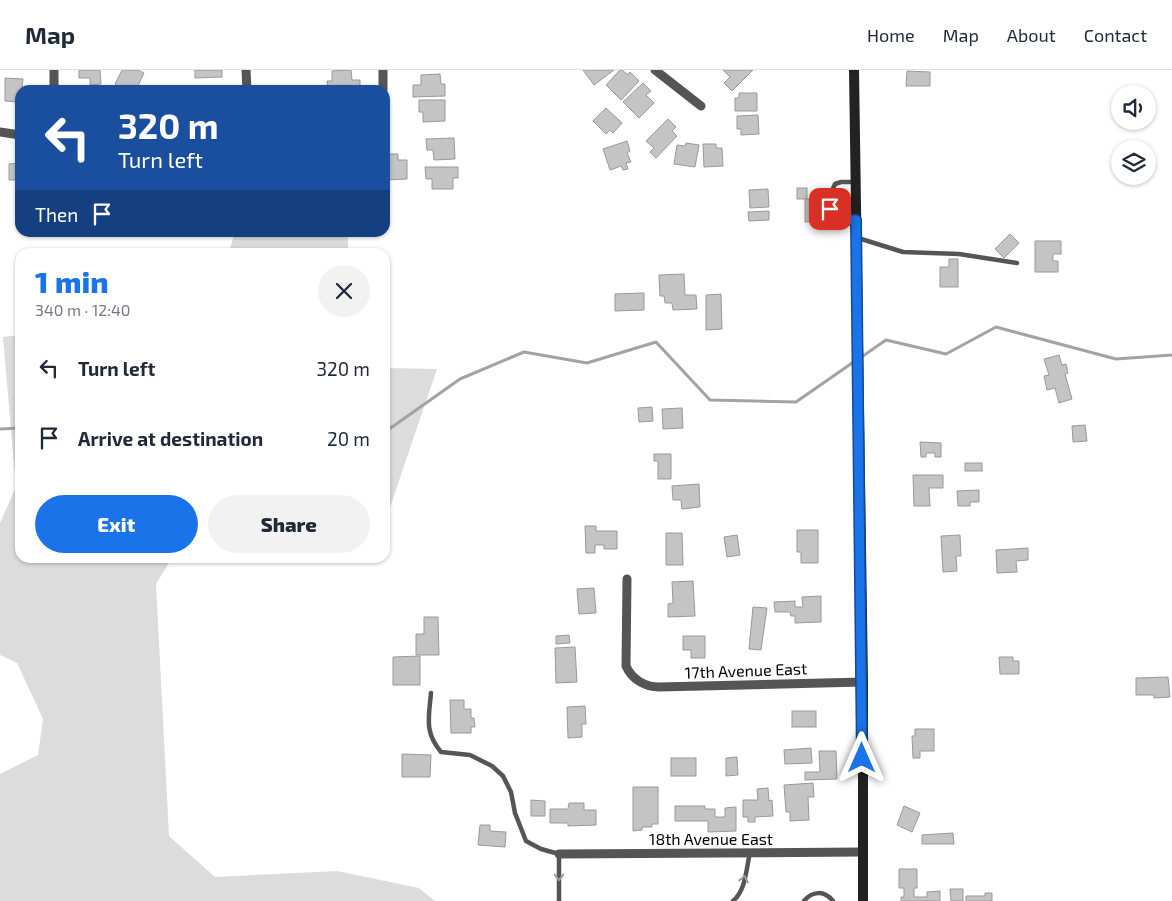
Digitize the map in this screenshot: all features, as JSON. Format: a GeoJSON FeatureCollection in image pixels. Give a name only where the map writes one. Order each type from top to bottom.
{"type":"FeatureCollection","features":[{"type":"Feature","properties":{"kind":"street"},"geometry":{"type":"LineString","coordinates":[[54,70],[54,85]]}},
{"type":"Feature","properties":{"kind":"street"},"geometry":{"type":"LineString","coordinates":[[246,70],[247,85]]}},
{"type":"Feature","properties":{"kind":"street"},"geometry":{"type":"LineString","coordinates":[[383,70],[384,85]]}},
{"type":"Feature","properties":{"kind":"street"},"geometry":{"type":"LineString","coordinates":[[655,70],[701,106]]}},
{"type":"Feature","properties":{"kind":"street"},"geometry":{"type":"LineString","coordinates":[[854,70],[863,682],[863,901]]}},
{"type":"Feature","properties":{"kind":"street"},"geometry":{"type":"LineString","coordinates":[[0,132],[15,134]]}},
{"type":"Feature","properties":{"kind":"street","name":"17th Avenue East"},"geometry":{"type":"LineString","coordinates":[[628,579],[626,666],[632,676],[646,686],[863,682]]}},
{"type":"Feature","properties":{"kind":"street","name":"18th Avenue East"},"geometry":{"type":"LineString","coordinates":[[560,854],[862,852]]}},
{"type":"Feature","properties":{"kind":"lane"},"geometry":{"type":"LineString","coordinates":[[856,182],[835,184],[829,201],[833,215],[841,220],[856,220]]}},
{"type":"Feature","properties":{"kind":"lane"},"geometry":{"type":"LineString","coordinates":[[857,238],[903,252],[959,254],[1017,262]]}},
{"type":"Feature","properties":{"kind":"lane"},"geometry":{"type":"LineString","coordinates":[[431,693],[429,730],[441,752],[470,755],[492,766],[503,776],[511,792],[514,813],[526,842],[541,849],[560,854],[559,901]]}},
{"type":"Feature","properties":{"kind":"lane"},"geometry":{"type":"LineString","coordinates":[[733,901],[737,898],[744,883],[750,853]]}},
{"type":"Feature","properties":{"kind":"lane"},"geometry":{"type":"LineString","coordinates":[[804,901],[811,894],[818,893],[827,895],[832,901]]}},
{"type":"Feature","properties":{"kind":"shaded area"},"geometry":{"type":"Polygon","coordinates":[[[234,237],[348,237],[348,248],[230,248],[234,237]]]}},
{"type":"Feature","properties":{"kind":"shaded area"},"geometry":{"type":"Polygon","coordinates":[[[15,336],[15,475],[3,337],[15,336]]]}},
{"type":"Feature","properties":{"kind":"shaded area"},"geometry":{"type":"Polygon","coordinates":[[[390,368],[437,369],[390,507],[390,368]]]}},
{"type":"Feature","properties":{"kind":"shaded area"},"geometry":{"type":"Polygon","coordinates":[[[15,489],[15,563],[169,563],[156,584],[169,836],[215,877],[337,871],[419,888],[435,901],[0,901],[0,774],[38,755],[43,719],[17,663],[0,655],[0,523],[15,489]]]}},
{"type":"Feature","properties":{"kind":"building"},"geometry":{"type":"Polygon","coordinates":[[[79,70],[100,70],[101,84],[90,85],[90,78],[79,78],[79,70]]]}},
{"type":"Feature","properties":{"kind":"building"},"geometry":{"type":"Polygon","coordinates":[[[122,70],[138,70],[144,73],[138,85],[115,84],[122,70]]]}},
{"type":"Feature","properties":{"kind":"building"},"geometry":{"type":"Polygon","coordinates":[[[195,70],[222,70],[222,77],[195,78],[195,70]]]}},
{"type":"Feature","properties":{"kind":"building"},"geometry":{"type":"Polygon","coordinates":[[[351,70],[352,80],[360,80],[360,85],[327,85],[327,81],[332,81],[332,71],[351,70]]]}},
{"type":"Feature","properties":{"kind":"building"},"geometry":{"type":"Polygon","coordinates":[[[583,70],[614,70],[594,85],[583,70]]]}},
{"type":"Feature","properties":{"kind":"building"},"geometry":{"type":"Polygon","coordinates":[[[620,70],[628,75],[630,72],[639,81],[621,100],[606,85],[620,70]]]}},
{"type":"Feature","properties":{"kind":"building"},"geometry":{"type":"Polygon","coordinates":[[[723,70],[753,70],[732,91],[724,83],[730,77],[723,70]]]}},
{"type":"Feature","properties":{"kind":"building"},"geometry":{"type":"Polygon","coordinates":[[[907,71],[930,72],[930,86],[906,86],[907,71]]]}},
{"type":"Feature","properties":{"kind":"building"},"geometry":{"type":"Polygon","coordinates":[[[440,74],[441,84],[445,84],[445,96],[413,97],[413,85],[421,85],[421,75],[440,74]]]}},
{"type":"Feature","properties":{"kind":"building"},"geometry":{"type":"Polygon","coordinates":[[[5,78],[23,79],[22,85],[15,85],[15,102],[5,101],[5,78]]]}},
{"type":"Feature","properties":{"kind":"building"},"geometry":{"type":"Polygon","coordinates":[[[643,83],[651,91],[646,95],[654,103],[639,118],[623,102],[643,83]]]}},
{"type":"Feature","properties":{"kind":"building"},"geometry":{"type":"Polygon","coordinates":[[[739,93],[757,93],[757,111],[735,111],[735,98],[739,98],[739,93]]]}},
{"type":"Feature","properties":{"kind":"building"},"geometry":{"type":"Polygon","coordinates":[[[419,100],[445,100],[445,121],[423,122],[423,112],[419,112],[419,100]]]}},
{"type":"Feature","properties":{"kind":"building"},"geometry":{"type":"Polygon","coordinates":[[[606,108],[622,123],[613,133],[610,130],[606,134],[593,121],[606,108]]]}},
{"type":"Feature","properties":{"kind":"building"},"geometry":{"type":"Polygon","coordinates":[[[758,115],[759,134],[741,135],[741,129],[737,129],[737,116],[758,115]]]}},
{"type":"Feature","properties":{"kind":"building"},"geometry":{"type":"Polygon","coordinates":[[[668,119],[676,127],[672,131],[677,136],[656,158],[650,152],[654,148],[646,141],[668,119]]]}},
{"type":"Feature","properties":{"kind":"building"},"geometry":{"type":"Polygon","coordinates":[[[454,138],[455,159],[434,160],[433,150],[427,150],[426,139],[454,138]]]}},
{"type":"Feature","properties":{"kind":"building"},"geometry":{"type":"Polygon","coordinates":[[[627,141],[630,151],[627,153],[631,162],[626,163],[628,169],[623,170],[621,166],[610,170],[603,149],[627,141]]]}},
{"type":"Feature","properties":{"kind":"building"},"geometry":{"type":"Polygon","coordinates":[[[686,143],[699,145],[695,167],[674,164],[677,145],[685,146],[686,143]]]}},
{"type":"Feature","properties":{"kind":"building"},"geometry":{"type":"Polygon","coordinates":[[[703,144],[716,144],[716,148],[722,148],[723,166],[704,167],[703,144]]]}},
{"type":"Feature","properties":{"kind":"building"},"geometry":{"type":"Polygon","coordinates":[[[390,154],[398,154],[398,160],[407,160],[407,179],[390,180],[390,154]]]}},
{"type":"Feature","properties":{"kind":"building"},"geometry":{"type":"Polygon","coordinates":[[[15,163],[15,180],[9,180],[9,164],[15,163]]]}},
{"type":"Feature","properties":{"kind":"building"},"geometry":{"type":"Polygon","coordinates":[[[425,167],[458,167],[458,178],[453,178],[453,189],[432,189],[432,179],[426,179],[425,167]]]}},
{"type":"Feature","properties":{"kind":"building"},"geometry":{"type":"Polygon","coordinates":[[[797,188],[807,188],[807,199],[797,199],[797,188]]]}},
{"type":"Feature","properties":{"kind":"building"},"geometry":{"type":"Polygon","coordinates":[[[768,189],[769,207],[750,208],[749,190],[768,189]]]}},
{"type":"Feature","properties":{"kind":"building"},"geometry":{"type":"Polygon","coordinates":[[[805,199],[823,199],[824,221],[805,222],[805,199]]]}},
{"type":"Feature","properties":{"kind":"building"},"geometry":{"type":"Polygon","coordinates":[[[769,211],[769,220],[749,221],[748,212],[769,211]]]}},
{"type":"Feature","properties":{"kind":"building"},"geometry":{"type":"Polygon","coordinates":[[[1010,234],[1019,243],[1004,258],[995,249],[1010,234]]]}},
{"type":"Feature","properties":{"kind":"building"},"geometry":{"type":"Polygon","coordinates":[[[1035,241],[1061,241],[1061,254],[1053,254],[1053,261],[1058,261],[1058,272],[1035,272],[1035,241]]]}},
{"type":"Feature","properties":{"kind":"building"},"geometry":{"type":"Polygon","coordinates":[[[949,259],[958,259],[958,287],[940,287],[940,267],[949,267],[949,259]]]}},
{"type":"Feature","properties":{"kind":"building"},"geometry":{"type":"Polygon","coordinates":[[[684,274],[685,295],[696,295],[697,309],[673,310],[672,303],[665,303],[664,296],[660,296],[659,275],[684,274]]]}},
{"type":"Feature","properties":{"kind":"building"},"geometry":{"type":"Polygon","coordinates":[[[644,293],[644,310],[615,311],[615,294],[644,293]]]}},
{"type":"Feature","properties":{"kind":"building"},"geometry":{"type":"Polygon","coordinates":[[[721,294],[722,329],[706,330],[706,295],[721,294]]]}},
{"type":"Feature","properties":{"kind":"building"},"geometry":{"type":"Polygon","coordinates":[[[1059,355],[1062,365],[1066,364],[1068,373],[1065,374],[1072,399],[1059,403],[1055,388],[1047,390],[1044,376],[1049,375],[1044,359],[1059,355]]]}},
{"type":"Feature","properties":{"kind":"building"},"geometry":{"type":"Polygon","coordinates":[[[652,407],[653,421],[639,422],[638,408],[652,407]]]}},
{"type":"Feature","properties":{"kind":"building"},"geometry":{"type":"Polygon","coordinates":[[[682,408],[683,428],[663,429],[662,409],[682,408]]]}},
{"type":"Feature","properties":{"kind":"building"},"geometry":{"type":"Polygon","coordinates":[[[1085,425],[1087,441],[1073,442],[1072,426],[1085,425]]]}},
{"type":"Feature","properties":{"kind":"building"},"geometry":{"type":"Polygon","coordinates":[[[920,442],[941,443],[941,457],[935,457],[935,453],[926,453],[926,457],[921,457],[920,442]]]}},
{"type":"Feature","properties":{"kind":"building"},"geometry":{"type":"Polygon","coordinates":[[[654,454],[671,454],[671,479],[658,479],[658,461],[654,461],[654,454]]]}},
{"type":"Feature","properties":{"kind":"building"},"geometry":{"type":"Polygon","coordinates":[[[965,463],[982,463],[982,471],[965,471],[965,463]]]}},
{"type":"Feature","properties":{"kind":"building"},"geometry":{"type":"Polygon","coordinates":[[[913,475],[943,475],[943,488],[929,488],[930,506],[914,506],[913,475]]]}},
{"type":"Feature","properties":{"kind":"building"},"geometry":{"type":"Polygon","coordinates":[[[699,484],[700,507],[682,509],[681,500],[673,500],[672,486],[699,484]]]}},
{"type":"Feature","properties":{"kind":"building"},"geometry":{"type":"Polygon","coordinates":[[[979,490],[979,502],[970,502],[970,506],[958,506],[957,491],[979,490]]]}},
{"type":"Feature","properties":{"kind":"building"},"geometry":{"type":"Polygon","coordinates":[[[585,526],[596,526],[596,531],[617,531],[617,549],[604,549],[604,545],[595,545],[595,553],[586,553],[585,526]]]}},
{"type":"Feature","properties":{"kind":"building"},"geometry":{"type":"Polygon","coordinates":[[[797,530],[818,530],[818,563],[801,563],[801,552],[797,552],[797,530]]]}},
{"type":"Feature","properties":{"kind":"building"},"geometry":{"type":"Polygon","coordinates":[[[666,533],[682,533],[683,565],[666,565],[666,533]]]}},
{"type":"Feature","properties":{"kind":"building"},"geometry":{"type":"Polygon","coordinates":[[[737,535],[740,555],[727,557],[724,537],[737,535]]]}},
{"type":"Feature","properties":{"kind":"building"},"geometry":{"type":"Polygon","coordinates":[[[960,535],[961,556],[956,556],[957,571],[943,572],[941,536],[960,535]]]}},
{"type":"Feature","properties":{"kind":"building"},"geometry":{"type":"Polygon","coordinates":[[[1028,548],[1028,560],[1016,561],[1017,572],[997,573],[996,550],[1028,548]]]}},
{"type":"Feature","properties":{"kind":"building"},"geometry":{"type":"Polygon","coordinates":[[[693,581],[695,616],[668,617],[668,604],[673,603],[672,582],[693,581]]]}},
{"type":"Feature","properties":{"kind":"building"},"geometry":{"type":"Polygon","coordinates":[[[594,588],[596,613],[579,614],[577,589],[594,588]]]}},
{"type":"Feature","properties":{"kind":"building"},"geometry":{"type":"Polygon","coordinates":[[[821,596],[821,622],[795,623],[795,616],[791,616],[790,612],[775,612],[774,602],[795,601],[795,607],[803,607],[802,597],[821,596]]]}},
{"type":"Feature","properties":{"kind":"building"},"geometry":{"type":"Polygon","coordinates":[[[753,607],[767,608],[761,650],[749,649],[753,607]]]}},
{"type":"Feature","properties":{"kind":"building"},"geometry":{"type":"Polygon","coordinates":[[[424,617],[438,617],[439,655],[416,655],[416,634],[424,634],[424,617]]]}},
{"type":"Feature","properties":{"kind":"building"},"geometry":{"type":"Polygon","coordinates":[[[569,635],[570,643],[556,644],[556,636],[569,635]]]}},
{"type":"Feature","properties":{"kind":"building"},"geometry":{"type":"Polygon","coordinates":[[[683,636],[705,636],[705,658],[691,658],[691,650],[683,650],[683,636]]]}},
{"type":"Feature","properties":{"kind":"building"},"geometry":{"type":"Polygon","coordinates":[[[575,647],[577,682],[556,683],[555,648],[575,647]]]}},
{"type":"Feature","properties":{"kind":"building"},"geometry":{"type":"Polygon","coordinates":[[[420,656],[420,685],[393,685],[393,657],[420,656]]]}},
{"type":"Feature","properties":{"kind":"building"},"geometry":{"type":"Polygon","coordinates":[[[999,657],[1013,657],[1013,661],[1019,661],[1019,674],[1000,674],[999,657]]]}},
{"type":"Feature","properties":{"kind":"building"},"geometry":{"type":"Polygon","coordinates":[[[1168,677],[1170,697],[1154,698],[1154,695],[1136,695],[1136,678],[1168,677]]]}},
{"type":"Feature","properties":{"kind":"building"},"geometry":{"type":"Polygon","coordinates":[[[450,700],[464,700],[464,709],[471,709],[471,718],[474,718],[475,727],[471,727],[471,733],[451,733],[450,700]]]}},
{"type":"Feature","properties":{"kind":"building"},"geometry":{"type":"Polygon","coordinates":[[[585,706],[586,724],[582,724],[582,737],[568,738],[567,707],[585,706]]]}},
{"type":"Feature","properties":{"kind":"building"},"geometry":{"type":"Polygon","coordinates":[[[792,711],[816,711],[816,727],[792,727],[792,711]]]}},
{"type":"Feature","properties":{"kind":"building"},"geometry":{"type":"Polygon","coordinates":[[[915,729],[934,729],[934,751],[920,751],[920,758],[913,758],[912,736],[915,736],[915,729]]]}},
{"type":"Feature","properties":{"kind":"building"},"geometry":{"type":"Polygon","coordinates":[[[811,748],[812,763],[785,764],[784,750],[811,748]]]}},
{"type":"Feature","properties":{"kind":"building"},"geometry":{"type":"Polygon","coordinates":[[[819,751],[836,751],[837,779],[805,780],[805,772],[820,772],[819,751]]]}},
{"type":"Feature","properties":{"kind":"building"},"geometry":{"type":"Polygon","coordinates":[[[402,754],[431,755],[430,777],[402,777],[402,754]]]}},
{"type":"Feature","properties":{"kind":"building"},"geometry":{"type":"Polygon","coordinates":[[[737,757],[738,775],[726,776],[726,758],[737,757]]]}},
{"type":"Feature","properties":{"kind":"building"},"geometry":{"type":"Polygon","coordinates":[[[671,758],[696,758],[696,776],[671,776],[671,758]]]}},
{"type":"Feature","properties":{"kind":"building"},"geometry":{"type":"Polygon","coordinates":[[[813,783],[814,797],[808,797],[809,820],[790,821],[790,812],[786,812],[784,785],[813,783]]]}},
{"type":"Feature","properties":{"kind":"building"},"geometry":{"type":"Polygon","coordinates":[[[633,787],[658,787],[658,824],[652,824],[652,827],[642,827],[642,830],[633,831],[633,787]]]}},
{"type":"Feature","properties":{"kind":"building"},"geometry":{"type":"Polygon","coordinates":[[[768,788],[769,801],[772,800],[773,816],[755,817],[755,822],[748,822],[748,817],[743,817],[743,800],[758,800],[757,789],[768,788]]]}},
{"type":"Feature","properties":{"kind":"building"},"geometry":{"type":"Polygon","coordinates":[[[531,800],[545,801],[545,816],[531,816],[531,800]]]}},
{"type":"Feature","properties":{"kind":"building"},"geometry":{"type":"Polygon","coordinates":[[[569,803],[584,803],[584,810],[596,810],[596,825],[568,826],[568,823],[550,823],[550,809],[568,809],[569,803]]]}},
{"type":"Feature","properties":{"kind":"building"},"geometry":{"type":"Polygon","coordinates":[[[675,806],[705,806],[705,809],[715,809],[715,817],[725,817],[725,808],[736,807],[736,831],[708,832],[708,821],[675,821],[675,806]]]}},
{"type":"Feature","properties":{"kind":"building"},"geometry":{"type":"Polygon","coordinates":[[[904,806],[920,813],[912,832],[897,825],[904,806]]]}},
{"type":"Feature","properties":{"kind":"building"},"geometry":{"type":"Polygon","coordinates":[[[480,825],[490,825],[490,831],[506,832],[505,847],[478,845],[480,825]]]}},
{"type":"Feature","properties":{"kind":"building"},"geometry":{"type":"Polygon","coordinates":[[[953,833],[954,844],[922,844],[922,835],[953,833]]]}},
{"type":"Feature","properties":{"kind":"building"},"geometry":{"type":"Polygon","coordinates":[[[899,869],[917,869],[917,888],[914,888],[914,897],[927,897],[927,892],[940,891],[940,901],[901,901],[901,897],[904,897],[904,888],[899,888],[899,869]]]}},
{"type":"Feature","properties":{"kind":"building"},"geometry":{"type":"Polygon","coordinates":[[[950,889],[963,889],[963,901],[951,901],[950,889]]]}},
{"type":"Feature","properties":{"kind":"building"},"geometry":{"type":"Polygon","coordinates":[[[985,893],[992,893],[992,901],[966,901],[966,896],[985,896],[985,893]]]}},
{"type":"Feature","properties":{"kind":"waterway"},"geometry":{"type":"LineString","coordinates":[[860,358],[886,340],[946,354],[996,327],[1116,359],[1172,355]]}},
{"type":"Feature","properties":{"kind":"waterway"},"geometry":{"type":"LineString","coordinates":[[390,428],[460,379],[524,352],[587,363],[656,342],[710,400],[796,402],[855,361]]}},
{"type":"Feature","properties":{"kind":"waterway"},"geometry":{"type":"LineString","coordinates":[[0,429],[15,428]]}},
{"type":"Feature","properties":{"kind":"route"},"geometry":{"type":"LineString","coordinates":[[830,209],[833,215],[841,220],[856,220],[862,758]]}}]}
